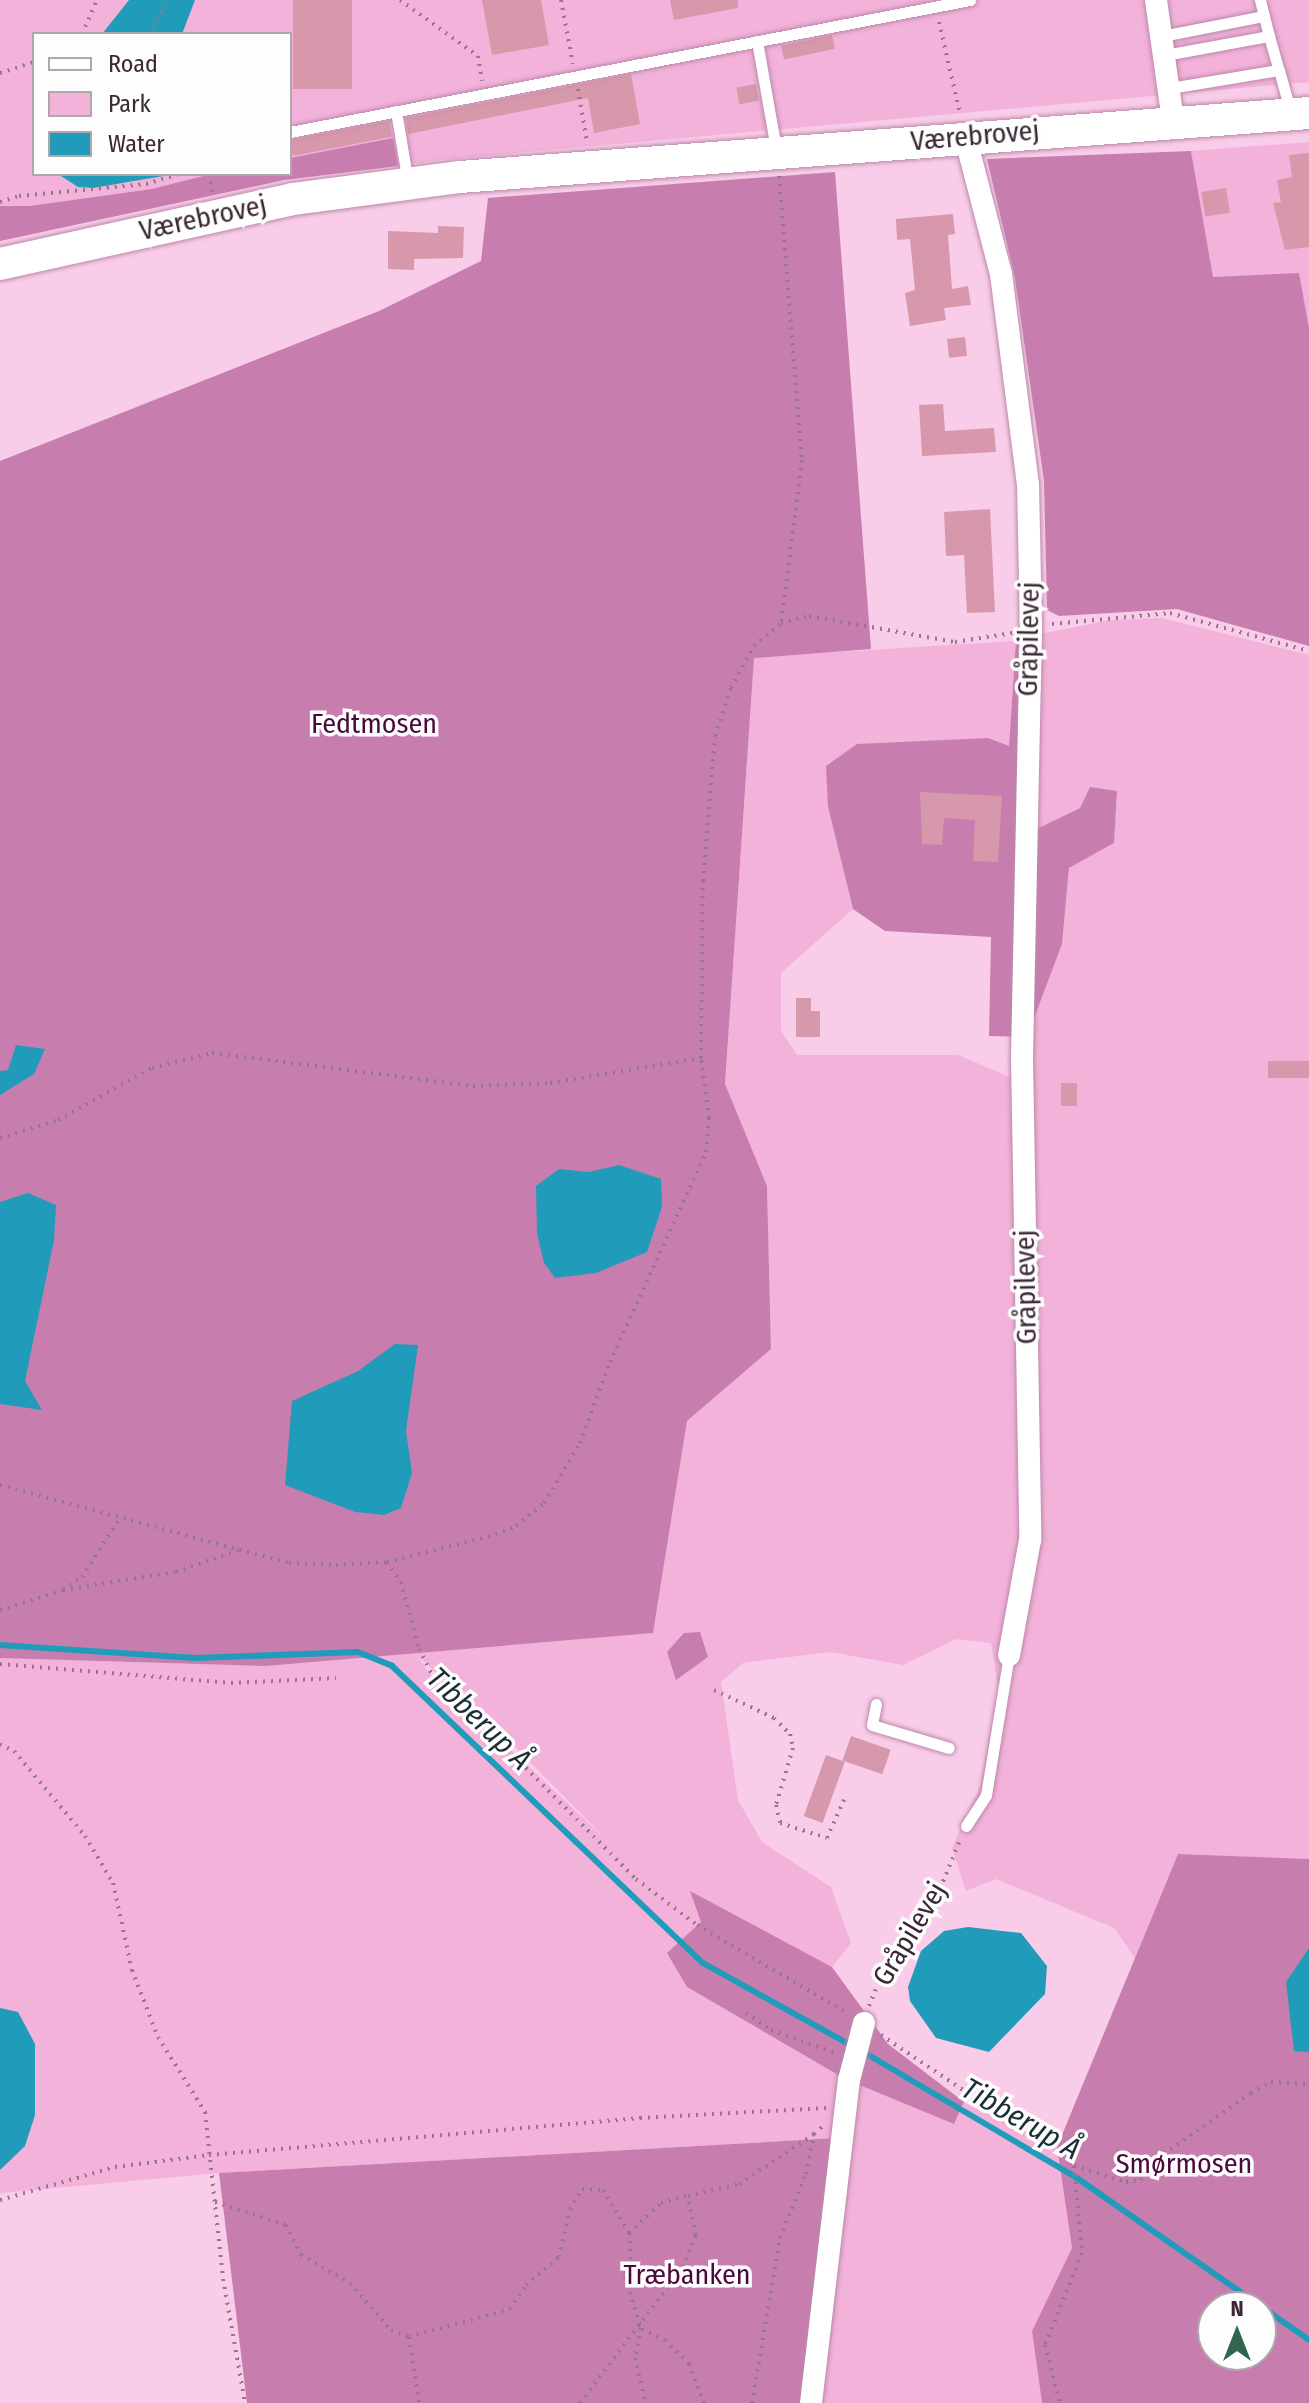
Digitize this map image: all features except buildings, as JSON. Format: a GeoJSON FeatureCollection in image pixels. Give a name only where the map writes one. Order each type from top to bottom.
{"type":"FeatureCollection","features":[{"type":"Feature","properties":{"kind":"street"},"geometry":{"type":"LineString","coordinates":[[1161,1],[1173,121]]}},
{"type":"Feature","properties":{"kind":"street","name":"Værebrovej"},"geometry":{"type":"LineString","coordinates":[[0,264],[293,199],[408,183],[590,165],[1300,114]]}},
{"type":"Feature","properties":{"kind":"street","name":"Gråpilevej"},"geometry":{"type":"LineString","coordinates":[[965,136],[1001,274],[1028,484],[1031,627],[1022,1058],[1030,1540],[1009,1655]]}},
{"type":"Feature","properties":{"kind":"street"},"geometry":{"type":"LineString","coordinates":[[811,2403],[846,2107],[864,2023]]}},
{"type":"Feature","properties":{"kind":"lane"},"geometry":{"type":"LineString","coordinates":[[292,132],[970,0]]}},
{"type":"Feature","properties":{"kind":"lane"},"geometry":{"type":"LineString","coordinates":[[1260,0],[1279,70],[1300,114]]}},
{"type":"Feature","properties":{"kind":"lane"},"geometry":{"type":"LineString","coordinates":[[1164,46],[1264,16]]}},
{"type":"Feature","properties":{"kind":"lane"},"geometry":{"type":"LineString","coordinates":[[1164,46],[1269,36]]}},
{"type":"Feature","properties":{"kind":"lane"},"geometry":{"type":"LineString","coordinates":[[757,41],[777,153]]}},
{"type":"Feature","properties":{"kind":"lane"},"geometry":{"type":"LineString","coordinates":[[1170,88],[1279,70]]}},
{"type":"Feature","properties":{"kind":"lane"},"geometry":{"type":"LineString","coordinates":[[396,111],[408,183]]}},
{"type":"Feature","properties":{"kind":"lane","name":"Gråpilevej"},"geometry":{"type":"LineString","coordinates":[[966,1826],[986,1795],[1009,1655]]}},
{"type":"Feature","properties":{"kind":"lane"},"geometry":{"type":"LineString","coordinates":[[876,1704],[872,1725],[949,1748]]}},
{"type":"Feature","properties":{"kind":"path"},"geometry":{"type":"LineString","coordinates":[[83,32],[97,0]]}},
{"type":"Feature","properties":{"kind":"path"},"geometry":{"type":"LineString","coordinates":[[150,32],[168,0]]}},
{"type":"Feature","properties":{"kind":"path"},"geometry":{"type":"LineString","coordinates":[[400,0],[478,56],[485,94]]}},
{"type":"Feature","properties":{"kind":"path"},"geometry":{"type":"LineString","coordinates":[[561,0],[590,165]]}},
{"type":"Feature","properties":{"kind":"path"},"geometry":{"type":"LineString","coordinates":[[935,7],[965,136]]}},
{"type":"Feature","properties":{"kind":"path"},"geometry":{"type":"LineString","coordinates":[[0,73],[32,63]]}},
{"type":"Feature","properties":{"kind":"path"},"geometry":{"type":"LineString","coordinates":[[777,153],[802,460],[781,623]]}},
{"type":"Feature","properties":{"kind":"path"},"geometry":{"type":"LineString","coordinates":[[0,202],[19,196],[146,184],[172,176]]}},
{"type":"Feature","properties":{"kind":"path"},"geometry":{"type":"LineString","coordinates":[[0,1485],[121,1515],[289,1563],[387,1562],[488,1537],[516,1526],[544,1503],[580,1443],[610,1362],[706,1152],[709,1118],[701,1058],[703,881],[715,736],[731,688],[754,646],[781,623],[828,617],[955,642],[1031,627],[1170,613],[1309,651]]}},
{"type":"Feature","properties":{"kind":"path"},"geometry":{"type":"LineString","coordinates":[[0,1138],[58,1120],[152,1068],[212,1053],[473,1086],[550,1083],[701,1058]]}},
{"type":"Feature","properties":{"kind":"path"},"geometry":{"type":"LineString","coordinates":[[63,1590],[99,1556],[121,1515]]}},
{"type":"Feature","properties":{"kind":"path"},"geometry":{"type":"LineString","coordinates":[[0,1610],[63,1590],[176,1572],[241,1549]]}},
{"type":"Feature","properties":{"kind":"path"},"geometry":{"type":"LineString","coordinates":[[387,1562],[401,1582],[419,1649],[430,1671],[636,1879],[697,1925],[864,2023],[969,2094],[1059,2142],[1074,2166],[1082,2253],[1045,2345],[1060,2403]]}},
{"type":"Feature","properties":{"kind":"path"},"geometry":{"type":"LineString","coordinates":[[0,1664],[231,1683],[336,1678]]}},
{"type":"Feature","properties":{"kind":"path"},"geometry":{"type":"LineString","coordinates":[[714,1690],[774,1718],[790,1734],[793,1748],[776,1805],[780,1823],[827,1838],[844,1800]]}},
{"type":"Feature","properties":{"kind":"path"},"geometry":{"type":"LineString","coordinates":[[0,1744],[14,1751],[85,1836],[113,1883],[132,1970],[158,2037],[205,2112],[245,2403]]}},
{"type":"Feature","properties":{"kind":"path","name":"Gråpilevej"},"geometry":{"type":"LineString","coordinates":[[864,2023],[883,1971],[931,1911],[966,1826]]}},
{"type":"Feature","properties":{"kind":"path"},"geometry":{"type":"LineString","coordinates":[[746,2013],[771,2030],[855,2061]]}},
{"type":"Feature","properties":{"kind":"path"},"geometry":{"type":"LineString","coordinates":[[1074,2166],[1126,2182],[1141,2180],[1164,2154],[1251,2093],[1271,2082],[1309,2084]]}},
{"type":"Feature","properties":{"kind":"path"},"geometry":{"type":"LineString","coordinates":[[0,2200],[115,2167],[209,2155],[640,2118],[846,2107]]}},
{"type":"Feature","properties":{"kind":"path"},"geometry":{"type":"LineString","coordinates":[[629,2233],[661,2203],[739,2184],[814,2134],[846,2107]]}},
{"type":"Feature","properties":{"kind":"path"},"geometry":{"type":"LineString","coordinates":[[752,2403],[780,2238],[806,2174],[814,2134]]}},
{"type":"Feature","properties":{"kind":"path"},"geometry":{"type":"LineString","coordinates":[[215,2202],[286,2225],[301,2255],[350,2283],[391,2330],[409,2337],[510,2309],[526,2285],[559,2257],[570,2209],[582,2189],[603,2190],[629,2233],[631,2257],[625,2277],[641,2328],[635,2358],[646,2403]]}},
{"type":"Feature","properties":{"kind":"path"},"geometry":{"type":"LineString","coordinates":[[580,2403],[641,2328],[683,2267],[696,2235],[688,2196]]}},
{"type":"Feature","properties":{"kind":"path"},"geometry":{"type":"LineString","coordinates":[[641,2328],[665,2340],[689,2364],[704,2403]]}},
{"type":"Feature","properties":{"kind":"path"},"geometry":{"type":"LineString","coordinates":[[409,2337],[419,2403]]}},
{"type":"Feature","properties":{"kind":"green space"},"geometry":{"type":"Polygon","coordinates":[[[0,0],[1309,0],[1309,82],[439,160],[284,180],[0,241],[0,0]]]}},
{"type":"Feature","properties":{"kind":"green space"},"geometry":{"type":"Polygon","coordinates":[[[393,138],[398,166],[284,180],[0,241],[0,206],[30,206],[152,189],[203,176],[292,176],[292,158],[393,138]]]}},
{"type":"Feature","properties":{"kind":"green space"},"geometry":{"type":"Polygon","coordinates":[[[1309,142],[1309,328],[1299,273],[1213,278],[1191,151],[1309,142]]]}},
{"type":"Feature","properties":{"kind":"green space"},"geometry":{"type":"Polygon","coordinates":[[[1191,151],[1213,277],[1299,273],[1309,328],[1309,646],[1177,609],[1059,616],[1047,610],[1044,481],[1015,278],[987,159],[1191,151]]]}},
{"type":"Feature","properties":{"kind":"green space","name":"Fedtmosen"},"geometry":{"type":"Polygon","coordinates":[[[835,172],[871,649],[754,658],[725,1084],[767,1186],[771,1349],[687,1421],[653,1633],[266,1666],[0,1658],[0,461],[379,311],[481,261],[488,198],[835,172]]]}},
{"type":"Feature","properties":{"kind":"green space"},"geometry":{"type":"Polygon","coordinates":[[[1162,618],[1309,655],[1309,1859],[1178,1854],[1135,1958],[1114,1928],[996,1879],[966,1891],[952,1848],[981,1784],[998,1687],[991,1643],[956,1639],[903,1665],[830,1652],[743,1663],[721,1682],[738,1800],[762,1842],[831,1887],[851,1943],[832,1967],[691,1892],[702,1921],[687,1987],[845,2079],[837,2138],[219,2173],[0,2193],[0,1658],[266,1666],[653,1633],[687,1421],[771,1349],[767,1186],[725,1085],[754,657],[1016,641],[1009,746],[828,807],[853,909],[781,973],[781,1031],[797,1055],[958,1055],[1026,1084],[1027,1037],[1062,944],[1069,868],[1114,843],[1117,791],[1090,787],[1080,808],[1027,833],[1040,634],[1111,620],[1162,618]],[[418,1656],[427,1671],[611,1844],[504,1736],[418,1656]]]}},
{"type":"Feature","properties":{"kind":"green space"},"geometry":{"type":"Polygon","coordinates":[[[1040,634],[1028,833],[1080,808],[1090,787],[1117,791],[1114,843],[1069,868],[1062,944],[1027,1037],[989,1036],[991,937],[885,931],[853,909],[828,807],[826,766],[857,744],[988,738],[1009,746],[1016,641],[1040,634]]]}},
{"type":"Feature","properties":{"kind":"green space"},"geometry":{"type":"Polygon","coordinates":[[[700,1632],[708,1657],[676,1680],[667,1652],[684,1633],[700,1632]]]}},
{"type":"Feature","properties":{"kind":"green space","name":"Smørmosen"},"geometry":{"type":"Polygon","coordinates":[[[1178,1854],[1309,1859],[1309,2403],[1042,2403],[1032,2331],[1072,2248],[1057,2147],[1178,1854]]]}},
{"type":"Feature","properties":{"kind":"green space"},"geometry":{"type":"Polygon","coordinates":[[[690,1891],[832,1967],[888,2044],[964,2102],[954,2124],[845,2079],[687,1987],[667,1953],[701,1922],[690,1891]]]}},
{"type":"Feature","properties":{"kind":"green space"},"geometry":{"type":"Polygon","coordinates":[[[854,2082],[954,2124],[964,2102],[1057,2147],[1072,2248],[1032,2331],[1042,2403],[818,2403],[854,2082]]]}},
{"type":"Feature","properties":{"kind":"green space","name":"Træbanken"},"geometry":{"type":"Polygon","coordinates":[[[837,2138],[806,2403],[247,2403],[219,2173],[837,2138]]]}},
{"type":"Feature","properties":{"kind":"water"},"geometry":{"type":"Polygon","coordinates":[[[129,0],[195,0],[183,32],[104,32],[129,0]]]}},
{"type":"Feature","properties":{"kind":"water"},"geometry":{"type":"Polygon","coordinates":[[[61,176],[163,176],[93,188],[78,187],[61,176]]]}},
{"type":"Feature","properties":{"kind":"water"},"geometry":{"type":"Polygon","coordinates":[[[16,1045],[45,1049],[34,1074],[0,1095],[0,1071],[8,1070],[16,1045]]]}},
{"type":"Feature","properties":{"kind":"water"},"geometry":{"type":"Polygon","coordinates":[[[619,1165],[661,1179],[662,1207],[647,1252],[596,1273],[555,1278],[544,1263],[537,1233],[536,1186],[559,1169],[589,1172],[619,1165]]]}},
{"type":"Feature","properties":{"kind":"water"},"geometry":{"type":"Polygon","coordinates":[[[28,1193],[56,1205],[54,1240],[25,1381],[42,1410],[0,1404],[0,1202],[28,1193]]]}},
{"type":"Feature","properties":{"kind":"water"},"geometry":{"type":"Polygon","coordinates":[[[395,1344],[418,1345],[406,1431],[412,1473],[401,1508],[384,1515],[355,1512],[285,1485],[292,1401],[358,1371],[395,1344]]]}},
{"type":"Feature","properties":{"kind":"water"},"geometry":{"type":"Polygon","coordinates":[[[968,1927],[1021,1933],[1047,1966],[1045,1994],[989,2052],[936,2038],[910,2001],[908,1987],[921,1951],[944,1931],[968,1927]]]}},
{"type":"Feature","properties":{"kind":"water"},"geometry":{"type":"Polygon","coordinates":[[[1309,1948],[1309,2052],[1294,2051],[1286,1982],[1309,1948]]]}},
{"type":"Feature","properties":{"kind":"water"},"geometry":{"type":"Polygon","coordinates":[[[0,2008],[18,2012],[35,2044],[35,2115],[25,2146],[0,2170],[0,2008]]]}},
{"type":"Feature","properties":{"kind":"waterway","name":"Tibberup Å"},"geometry":{"type":"LineString","coordinates":[[0,1645],[196,1658],[358,1652],[392,1666],[703,1963],[847,2043]]}},
{"type":"Feature","properties":{"kind":"waterway","name":"Tibberup Å"},"geometry":{"type":"LineString","coordinates":[[865,2053],[1077,2178],[1309,2340]]}}]}
